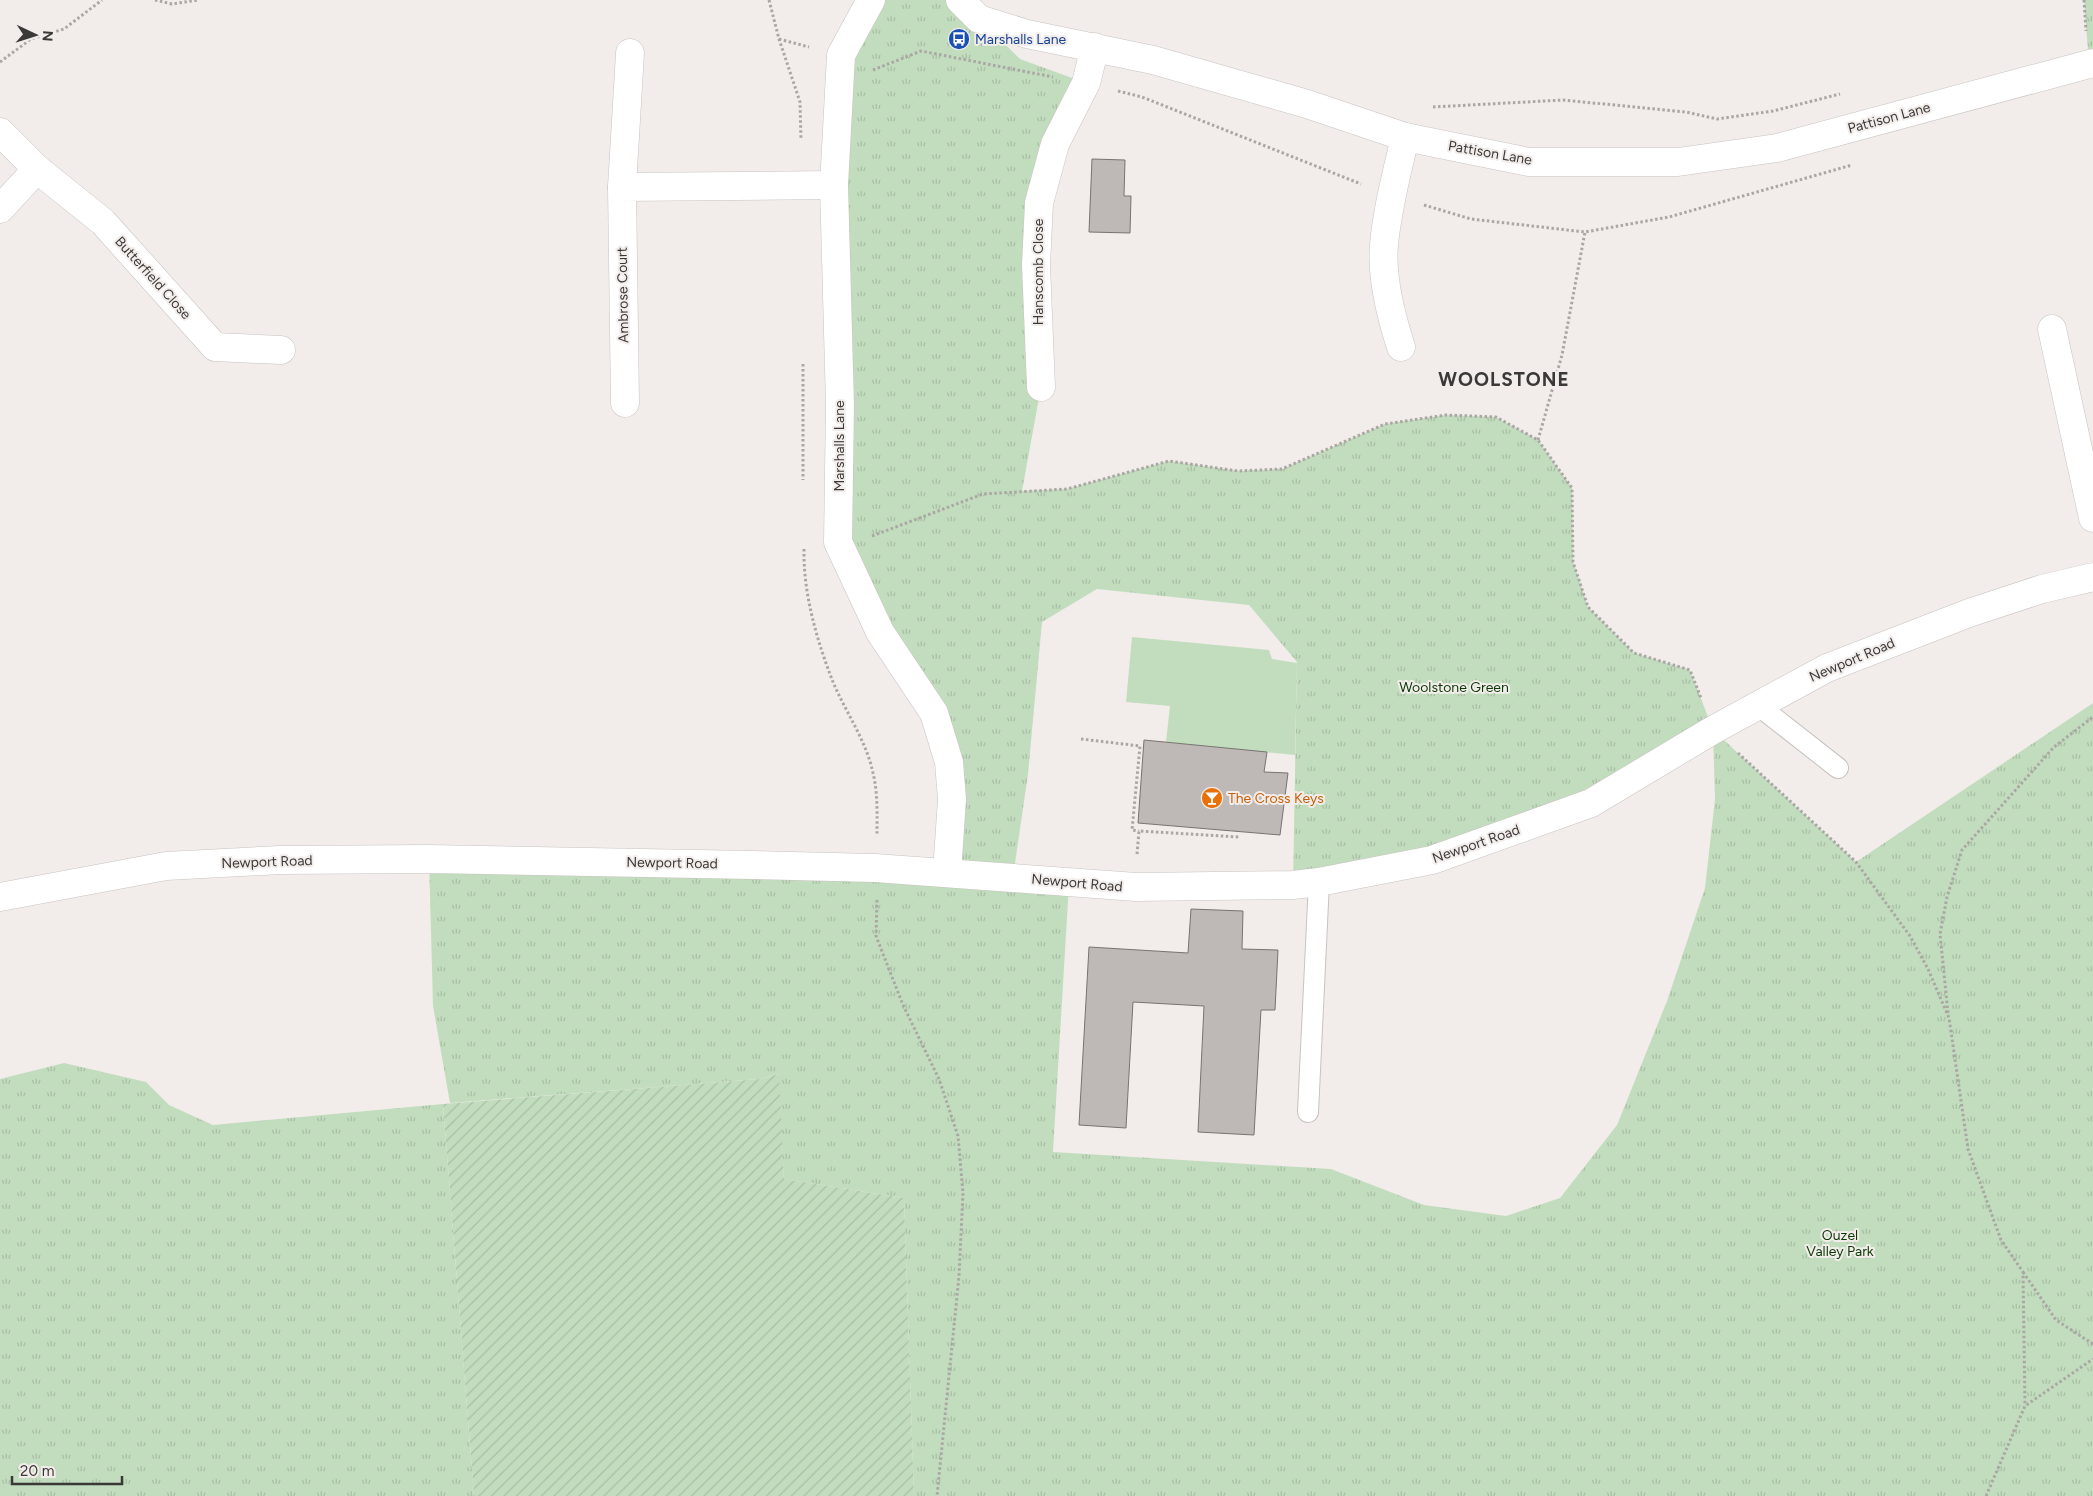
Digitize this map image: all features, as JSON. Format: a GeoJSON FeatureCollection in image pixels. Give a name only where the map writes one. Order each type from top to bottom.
{"type":"FeatureCollection","features":[{"type":"Feature","properties":{"kind":"street","name":"Marshalls Lane"},"geometry":{"type":"LineString","coordinates":[[871,0],[841,55],[834,185],[840,405],[838,542],[880,632],[934,713],[949,762],[952,799],[948,873]]}},
{"type":"Feature","properties":{"kind":"street","name":"Pattison Lane"},"geometry":{"type":"LineString","coordinates":[[960,0],[979,19],[1027,34],[1153,60],[1298,101],[1406,137],[1529,162],[1678,162],[1777,148],[2093,63]]}},
{"type":"Feature","properties":{"kind":"street","name":"Hanscomb Close"},"geometry":{"type":"LineString","coordinates":[[1041,387],[1036,265],[1039,203],[1055,144],[1086,83],[1095,47]]}},
{"type":"Feature","properties":{"kind":"street","name":"Ambrose Court"},"geometry":{"type":"LineString","coordinates":[[625,403],[622,186],[630,53]]}},
{"type":"Feature","properties":{"kind":"street","name":"Butterfield Close"},"geometry":{"type":"LineString","coordinates":[[0,132],[37,169],[103,222],[216,347],[281,350]]}},
{"type":"Feature","properties":{"kind":"street"},"geometry":{"type":"LineString","coordinates":[[1401,347],[1388,305],[1384,247],[1392,196],[1406,137]]}},
{"type":"Feature","properties":{"kind":"street"},"geometry":{"type":"LineString","coordinates":[[0,209],[37,169]]}},
{"type":"Feature","properties":{"kind":"street"},"geometry":{"type":"LineString","coordinates":[[622,186],[834,185]]}},
{"type":"Feature","properties":{"kind":"street"},"geometry":{"type":"LineString","coordinates":[[2052,329],[2093,518]]}},
{"type":"Feature","properties":{"kind":"street","name":"Newport Road"},"geometry":{"type":"LineString","coordinates":[[0,897],[166,866],[280,860],[429,859],[875,868],[1012,877],[1069,884],[1136,887],[1319,882],[1432,860],[1591,803],[1713,730],[1827,668],[1978,610],[2042,589],[2093,577]]}},
{"type":"Feature","properties":{"kind":"lane"},"geometry":{"type":"LineString","coordinates":[[1759,706],[1838,768]]}},
{"type":"Feature","properties":{"kind":"lane"},"geometry":{"type":"LineString","coordinates":[[1308,1112],[1319,882]]}},
{"type":"Feature","properties":{"kind":"path"},"geometry":{"type":"LineString","coordinates":[[0,62],[31,39],[64,29],[102,0]]}},
{"type":"Feature","properties":{"kind":"path"},"geometry":{"type":"LineString","coordinates":[[155,0],[172,4],[198,0]]}},
{"type":"Feature","properties":{"kind":"path"},"geometry":{"type":"LineString","coordinates":[[769,0],[779,39],[800,102],[802,186]]}},
{"type":"Feature","properties":{"kind":"path"},"geometry":{"type":"LineString","coordinates":[[2077,35],[2093,30]]}},
{"type":"Feature","properties":{"kind":"path"},"geometry":{"type":"LineString","coordinates":[[1426,107],[1563,100],[1686,112],[1716,119],[1773,110],[1849,92]]}},
{"type":"Feature","properties":{"kind":"path"},"geometry":{"type":"LineString","coordinates":[[1538,440],[1562,355],[1586,232]]}},
{"type":"Feature","properties":{"kind":"path"},"geometry":{"type":"LineString","coordinates":[[803,357],[803,481]]}},
{"type":"Feature","properties":{"kind":"path"},"geometry":{"type":"LineString","coordinates":[[937,1496],[959,1276],[963,1194],[958,1136],[938,1079],[903,1005],[876,936],[875,868],[878,841],[874,774],[862,738],[834,683],[817,632],[804,569],[804,547],[875,536],[983,494],[1067,489],[1169,461],[1238,471],[1282,469],[1385,424],[1446,416],[1496,417],[1538,440],[1572,488],[1574,562],[1588,606],[1634,654],[1690,670],[1713,730],[1856,862],[1910,936],[1928,969],[1949,1018]]}},
{"type":"Feature","properties":{"kind":"path"},"geometry":{"type":"LineString","coordinates":[[2093,717],[2054,747],[1962,850],[1947,897],[1940,934],[1949,1018],[1968,1149],[2001,1240],[2056,1320],[2093,1344]]}},
{"type":"Feature","properties":{"kind":"path"},"geometry":{"type":"LineString","coordinates":[[1081,739],[1140,746],[1132,830],[1239,837]]}},
{"type":"Feature","properties":{"kind":"path"},"geometry":{"type":"LineString","coordinates":[[1136,887],[1139,831]]}},
{"type":"Feature","properties":{"kind":"path"},"geometry":{"type":"LineString","coordinates":[[1986,1496],[2025,1406],[2023,1272]]}},
{"type":"Feature","properties":{"kind":"path"},"geometry":{"type":"LineString","coordinates":[[2025,1406],[2093,1359]]}},
{"type":"Feature","properties":{"kind":"green space","name":"Ouzel Valley Park"},"geometry":{"type":"Polygon","coordinates":[[[871,0],[960,0],[1020,59],[1086,83],[1055,144],[1041,387],[1022,491],[1067,489],[1169,461],[1238,471],[1282,469],[1385,424],[1446,415],[1496,417],[1538,440],[1572,488],[1573,561],[1588,607],[1634,653],[1690,670],[1713,730],[1856,862],[2093,703],[2093,1496],[914,1496],[904,1198],[784,1179],[778,1074],[760,1079],[450,1103],[433,1006],[429,859],[947,873],[949,762],[838,542],[841,55],[871,0]],[[1097,589],[1042,622],[1028,774],[1013,877],[1069,884],[1053,1152],[1331,1169],[1424,1205],[1506,1216],[1560,1198],[1617,1125],[1667,1001],[1705,888],[1715,799],[1713,730],[1591,803],[1293,885],[1297,662],[1249,605],[1097,589]]]}},
{"type":"Feature","properties":{"kind":"green space"},"geometry":{"type":"Polygon","coordinates":[[[2084,0],[2093,0],[2093,63],[2089,63],[2084,0]]]}},
{"type":"Feature","properties":{"kind":"green space"},"geometry":{"type":"Polygon","coordinates":[[[1132,637],[1269,650],[1272,659],[1297,663],[1295,755],[1166,742],[1170,706],[1126,702],[1132,637]]]}},
{"type":"Feature","properties":{"kind":"green space"},"geometry":{"type":"Polygon","coordinates":[[[64,1063],[146,1082],[169,1105],[213,1125],[443,1104],[474,1496],[0,1496],[0,1079],[64,1063]]]}},
{"type":"Feature","properties":{"kind":"green space"},"geometry":{"type":"Polygon","coordinates":[[[779,1074],[784,1179],[904,1198],[914,1496],[474,1496],[443,1104],[760,1079],[779,1074]]]}},
{"type":"Feature","properties":{"kind":"building"},"geometry":{"type":"Polygon","coordinates":[[[1092,159],[1125,160],[1124,196],[1131,196],[1130,233],[1089,232],[1092,159]]]}},
{"type":"Feature","properties":{"kind":"building","name":"The Cross Keys"},"geometry":{"type":"Polygon","coordinates":[[[1144,740],[1267,752],[1264,772],[1288,773],[1280,835],[1138,823],[1144,740]]]}},
{"type":"Feature","properties":{"kind":"building"},"geometry":{"type":"Polygon","coordinates":[[[1191,909],[1243,911],[1242,949],[1278,950],[1275,1010],[1261,1010],[1254,1135],[1198,1132],[1204,1006],[1133,1002],[1126,1128],[1079,1125],[1089,947],[1188,953],[1191,909]]]}},
{"type":"Feature","properties":{"kind":"place","name":"Marshalls Lane"},"geometry":{"type":"Point","coordinates":[959,39]}},
{"type":"Feature","properties":{"kind":"place","name":"The Cross Keys"},"geometry":{"type":"Point","coordinates":[1212,798]}},
{"type":"Feature","properties":{"kind":"district","name":"WOOLSTONE"},"geometry":{"type":"Point","coordinates":[1504,379]}},
{"type":"Feature","properties":{"kind":"park label","name":"Woolstone Green"},"geometry":{"type":"Point","coordinates":[1454,687]}}]}
